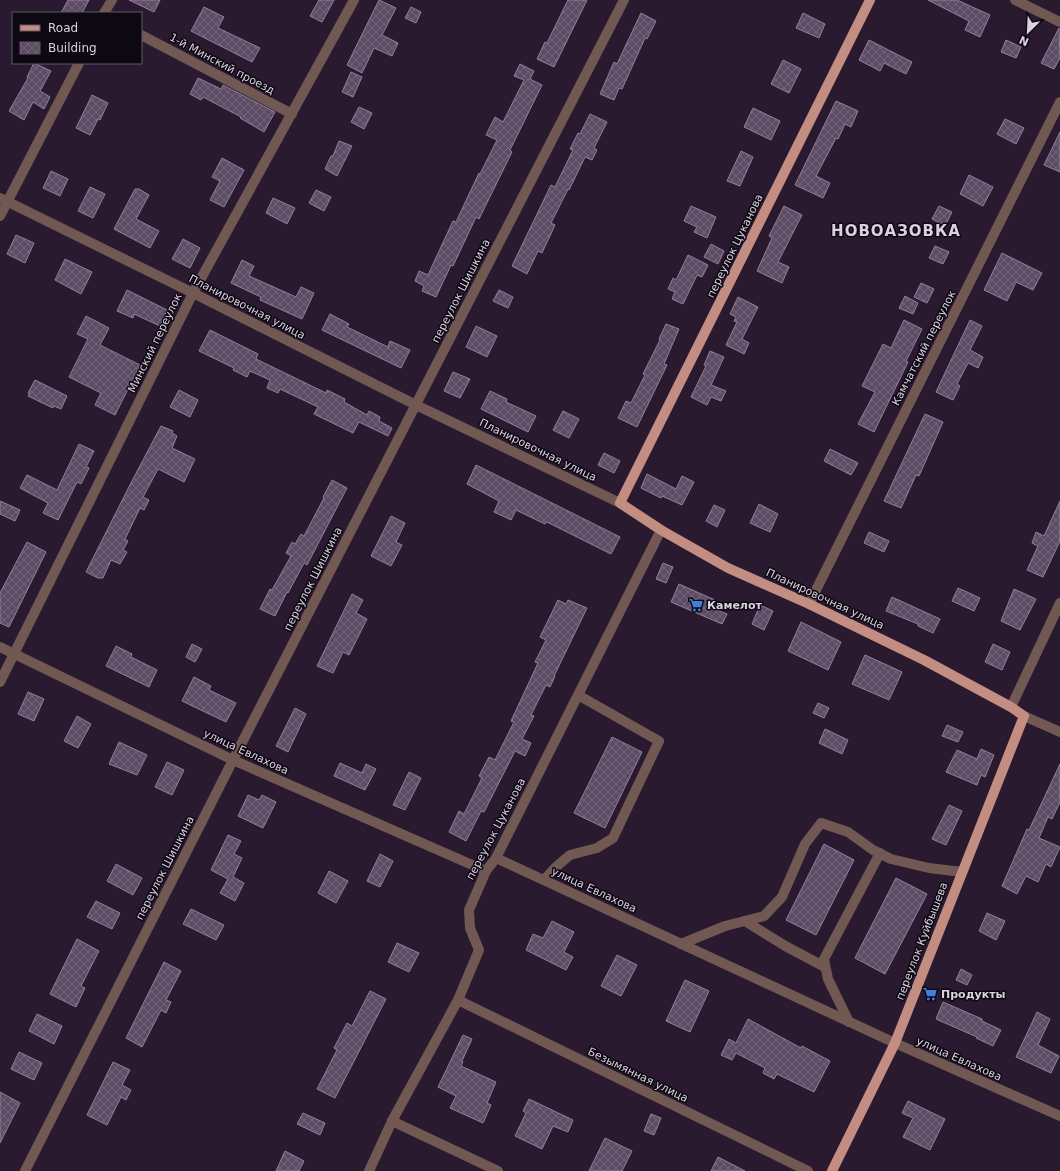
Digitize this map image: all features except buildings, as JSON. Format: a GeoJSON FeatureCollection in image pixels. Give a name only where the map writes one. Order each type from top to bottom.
{"type":"FeatureCollection","features":[{"type":"Feature","properties":{"kind":"main road","name":"переулок Цуканова"},"geometry":{"type":"LineString","coordinates":[[620,503],[870,0]]}},
{"type":"Feature","properties":{"kind":"main road","name":"Планировочная улица"},"geometry":{"type":"LineString","coordinates":[[620,503],[661,530],[728,568],[809,604],[924,660],[1011,707],[1024,716]]}},
{"type":"Feature","properties":{"kind":"main road","name":"переулок Куйбышева"},"geometry":{"type":"LineString","coordinates":[[832,1171],[895,1043],[1024,716]]}},
{"type":"Feature","properties":{"kind":"street"},"geometry":{"type":"LineString","coordinates":[[105,12],[112,0]]}},
{"type":"Feature","properties":{"kind":"street","name":"Минский переулок"},"geometry":{"type":"LineString","coordinates":[[0,682],[193,293],[354,0]]}},
{"type":"Feature","properties":{"kind":"street","name":"переулок Шишкина"},"geometry":{"type":"LineString","coordinates":[[26,1171],[233,760],[624,0]]}},
{"type":"Feature","properties":{"kind":"street"},"geometry":{"type":"LineString","coordinates":[[1015,0],[1060,22]]}},
{"type":"Feature","properties":{"kind":"street","name":"1-й Минский проезд"},"geometry":{"type":"LineString","coordinates":[[142,36],[292,114]]}},
{"type":"Feature","properties":{"kind":"street"},"geometry":{"type":"LineString","coordinates":[[0,216],[4,200],[78,64]]}},
{"type":"Feature","properties":{"kind":"street","name":"Камчатский переулок"},"geometry":{"type":"LineString","coordinates":[[809,604],[1060,102]]}},
{"type":"Feature","properties":{"kind":"street","name":"Планировочная улица"},"geometry":{"type":"LineString","coordinates":[[4,200],[416,405],[620,503]]}},
{"type":"Feature","properties":{"kind":"street","name":"переулок Цуканова"},"geometry":{"type":"LineString","coordinates":[[369,1171],[392,1121],[458,1000],[479,950],[470,928],[469,910],[486,871],[496,858],[661,530]]}},
{"type":"Feature","properties":{"kind":"street"},"geometry":{"type":"LineString","coordinates":[[1011,707],[1060,603]]}},
{"type":"Feature","properties":{"kind":"street","name":"улица Евлахова"},"geometry":{"type":"LineString","coordinates":[[0,646],[233,760],[486,871]]}},
{"type":"Feature","properties":{"kind":"street"},"geometry":{"type":"LineString","coordinates":[[544,880],[570,855],[597,848],[613,838],[658,741],[578,695]]}},
{"type":"Feature","properties":{"kind":"street","name":"Планировочная улица"},"geometry":{"type":"LineString","coordinates":[[1024,716],[1060,732]]}},
{"type":"Feature","properties":{"kind":"street"},"geometry":{"type":"LineString","coordinates":[[681,944],[725,926],[764,916],[782,897],[805,844],[821,823],[848,832],[873,850],[891,859],[929,868],[962,872]]}},
{"type":"Feature","properties":{"kind":"street"},"geometry":{"type":"LineString","coordinates":[[849,1022],[828,979],[824,959],[880,853]]}},
{"type":"Feature","properties":{"kind":"street","name":"улица Евлахова"},"geometry":{"type":"LineString","coordinates":[[496,858],[849,1022],[1060,1116]]}},
{"type":"Feature","properties":{"kind":"street"},"geometry":{"type":"LineString","coordinates":[[745,921],[788,947],[826,967]]}},
{"type":"Feature","properties":{"kind":"street","name":"Безымянная улица"},"geometry":{"type":"LineString","coordinates":[[458,1000],[808,1171]]}},
{"type":"Feature","properties":{"kind":"street"},"geometry":{"type":"LineString","coordinates":[[392,1121],[498,1171]]}},
{"type":"Feature","properties":{"kind":"place","name":"Камелот"},"geometry":{"type":"Point","coordinates":[696,605]}},
{"type":"Feature","properties":{"kind":"place","name":"Продукты"},"geometry":{"type":"Point","coordinates":[930,994]}},
{"type":"Feature","properties":{"kind":"district","name":"НОВОАЗОВКА"},"geometry":{"type":"Point","coordinates":[896,231]}}]}
